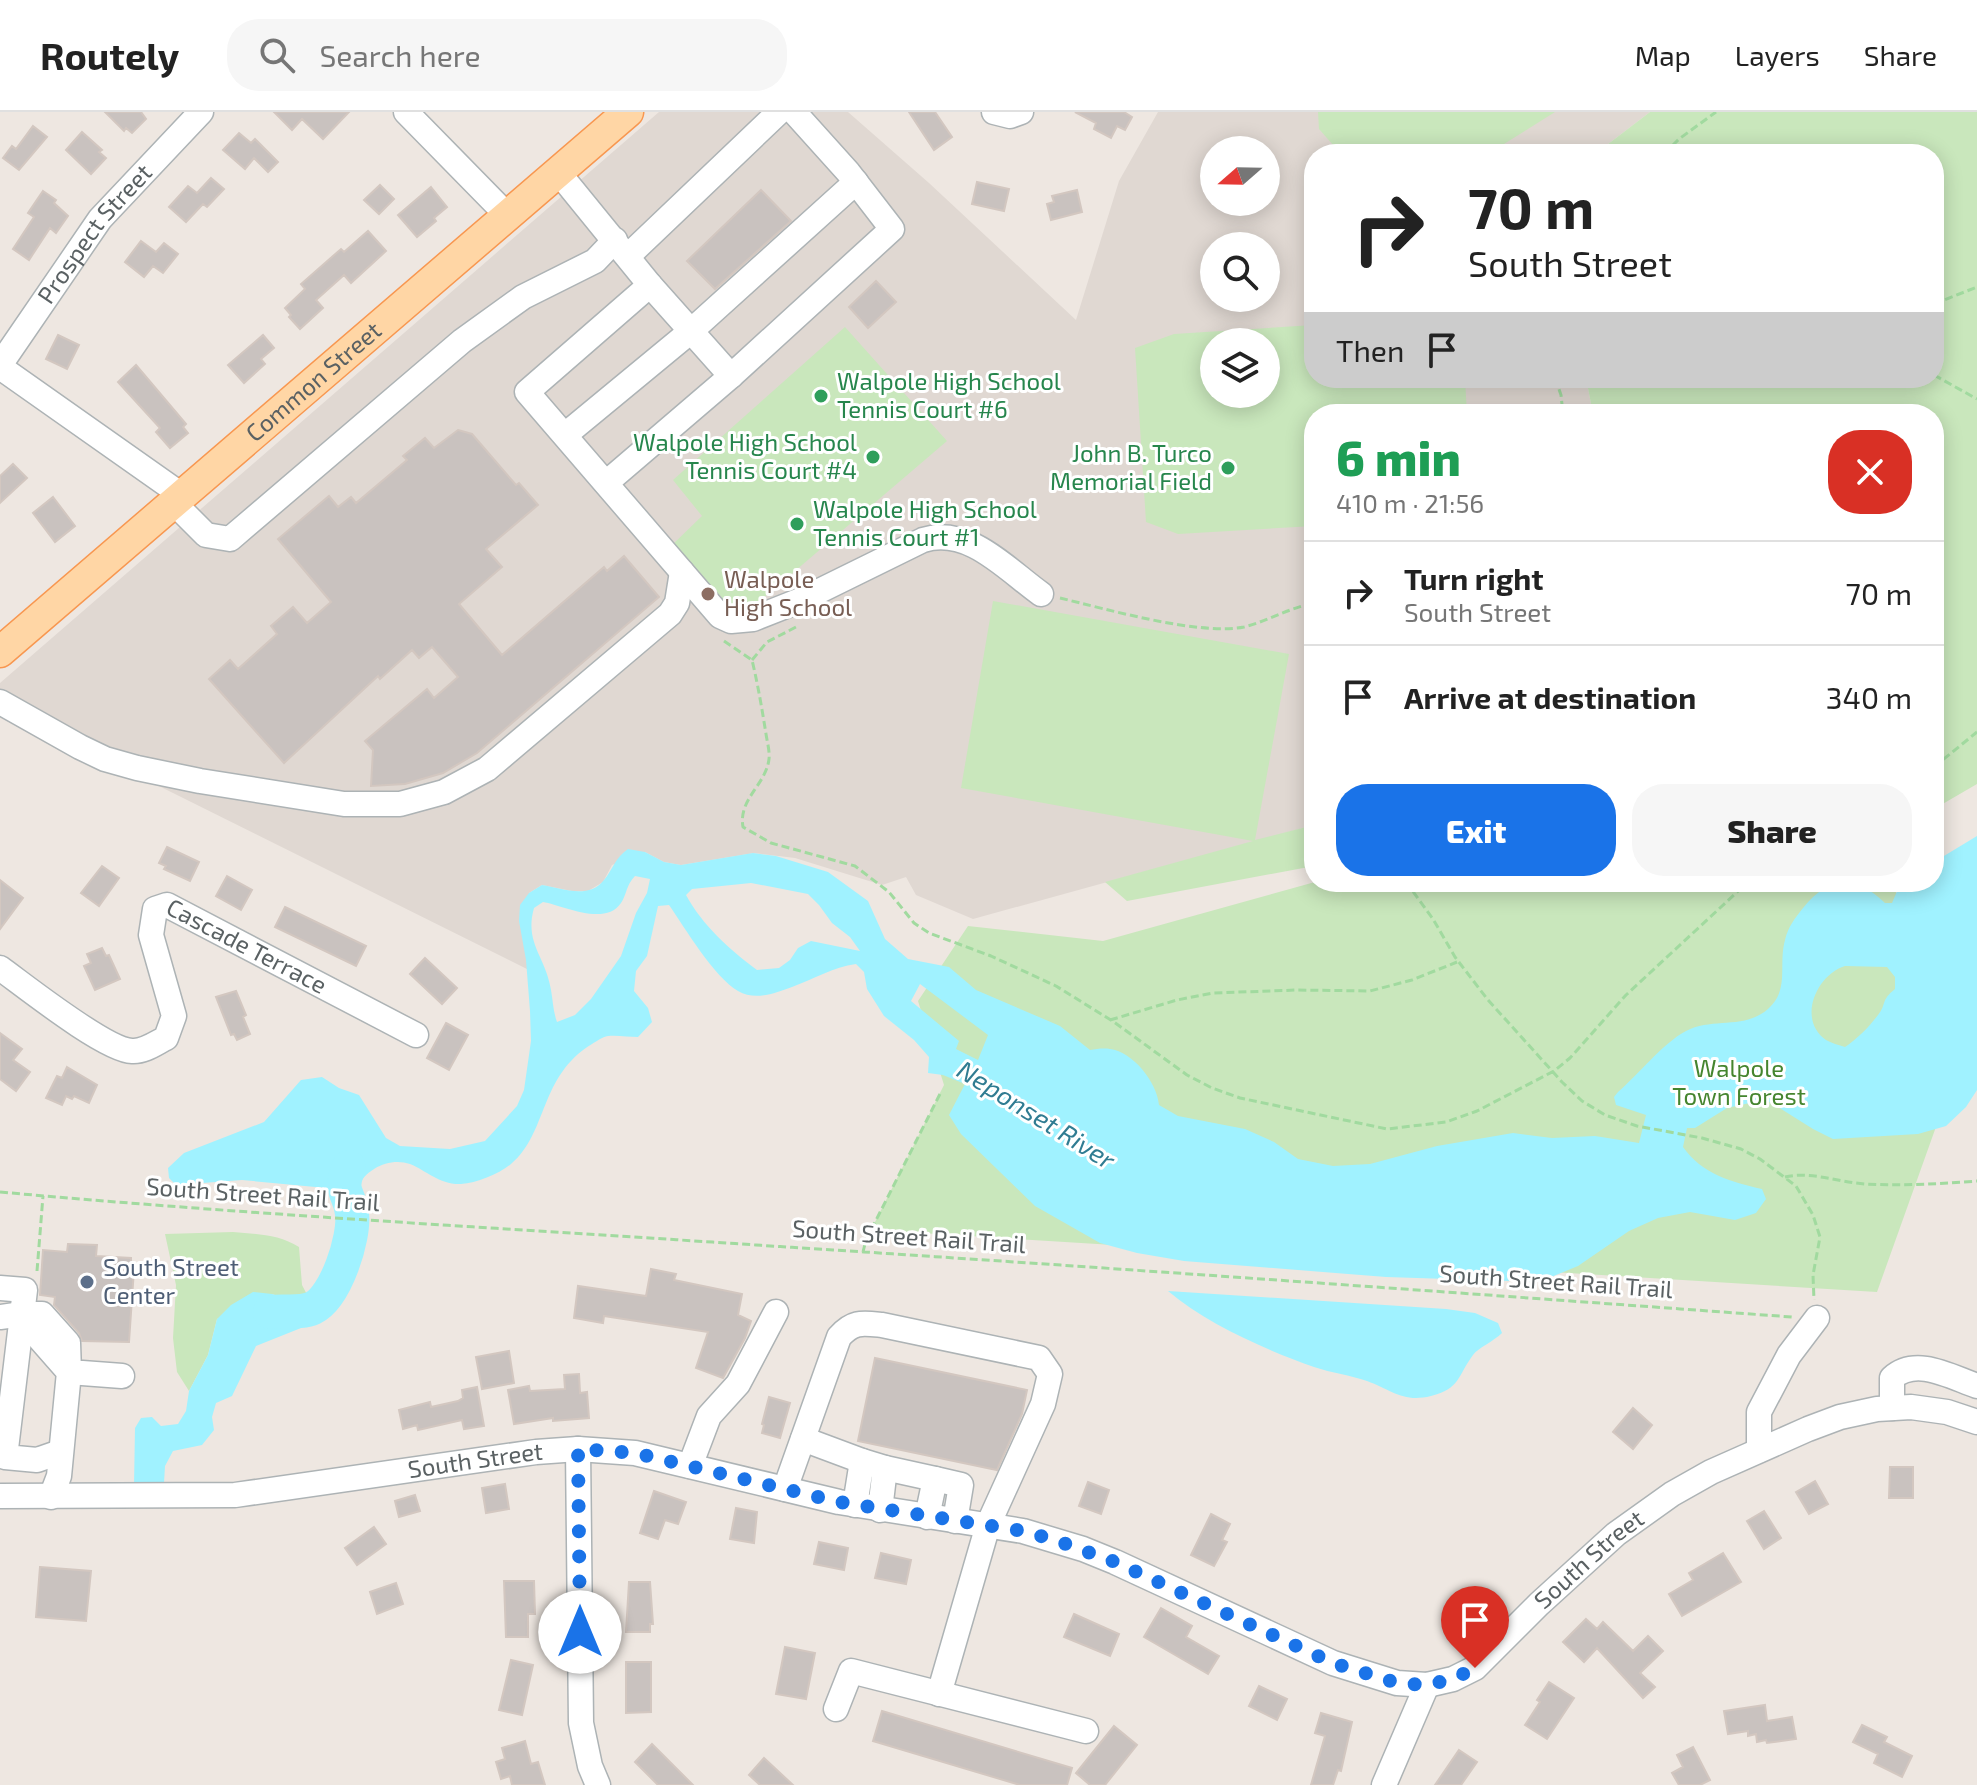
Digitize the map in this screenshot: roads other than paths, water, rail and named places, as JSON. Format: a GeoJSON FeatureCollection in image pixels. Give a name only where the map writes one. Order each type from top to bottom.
{"type":"FeatureCollection","features":[{"type":"Feature","properties":{"kind":"main road","name":"Common Street"},"geometry":{"type":"LineString","coordinates":[[0,652],[628,112]]}},
{"type":"Feature","properties":{"kind":"street","name":"Prospect Street"},"geometry":{"type":"LineString","coordinates":[[0,366],[100,219],[201,112]]}},
{"type":"Feature","properties":{"kind":"street"},"geometry":{"type":"LineString","coordinates":[[406,112],[507,215]]}},
{"type":"Feature","properties":{"kind":"street"},"geometry":{"type":"LineString","coordinates":[[0,366],[178,500],[206,535],[230,539],[462,341],[523,297],[622,248],[779,112]]}},
{"type":"Feature","properties":{"kind":"street"},"geometry":{"type":"LineString","coordinates":[[606,483],[731,376],[892,229],[856,182],[794,112]]}},
{"type":"Feature","properties":{"kind":"street"},"geometry":{"type":"LineString","coordinates":[[994,112],[1010,116],[1021,112]]}},
{"type":"Feature","properties":{"kind":"street"},"geometry":{"type":"LineString","coordinates":[[558,172],[650,285],[731,376]]}},
{"type":"Feature","properties":{"kind":"street"},"geometry":{"type":"LineString","coordinates":[[565,435],[691,331],[856,182]]}},
{"type":"Feature","properties":{"kind":"street"},"geometry":{"type":"LineString","coordinates":[[650,285],[527,392],[720,616],[731,621],[743,621],[801,600],[939,535],[959,539],[985,552],[1041,594]]}},
{"type":"Feature","properties":{"kind":"street"},"geometry":{"type":"LineString","coordinates":[[0,702],[80,747],[105,759],[137,768],[344,804],[400,804],[444,792],[487,769],[670,614],[677,603],[682,572]]}},
{"type":"Feature","properties":{"kind":"street","name":"Cascade Terrace"},"geometry":{"type":"LineString","coordinates":[[0,968],[101,1040],[132,1051],[149,1047],[166,1038],[174,1016],[151,935],[155,909],[167,905],[416,1035]]}},
{"type":"Feature","properties":{"kind":"street"},"geometry":{"type":"LineString","coordinates":[[0,1288],[69,1372],[122,1376]]}},
{"type":"Feature","properties":{"kind":"street"},"geometry":{"type":"LineString","coordinates":[[16,1307],[5,1457],[37,1460],[60,1452]]}},
{"type":"Feature","properties":{"kind":"street"},"geometry":{"type":"LineString","coordinates":[[690,1466],[709,1416],[738,1384],[776,1312]]}},
{"type":"Feature","properties":{"kind":"street"},"geometry":{"type":"LineString","coordinates":[[1759,1450],[1759,1412],[1789,1355],[1817,1318]]}},
{"type":"Feature","properties":{"kind":"street"},"geometry":{"type":"LineString","coordinates":[[785,1489],[839,1337],[848,1327],[862,1323],[882,1325],[1039,1358],[1050,1374],[1043,1404],[988,1525],[939,1694]]}},
{"type":"Feature","properties":{"kind":"street"},"geometry":{"type":"LineString","coordinates":[[1892,1408],[1892,1378],[1908,1368],[1926,1368],[1977,1386]]}},
{"type":"Feature","properties":{"kind":"street"},"geometry":{"type":"LineString","coordinates":[[51,1497],[59,1476],[69,1372]]}},
{"type":"Feature","properties":{"kind":"street","name":"South Street"},"geometry":{"type":"LineString","coordinates":[[0,1496],[235,1495],[578,1449],[635,1453],[855,1505],[1023,1531],[1083,1549],[1333,1663],[1397,1683],[1427,1685],[1453,1679],[1475,1668],[1589,1557],[1642,1514],[1698,1479],[1840,1417],[1877,1409],[1911,1407],[1947,1412],[1977,1422]]}},
{"type":"Feature","properties":{"kind":"street"},"geometry":{"type":"LineString","coordinates":[[803,1439],[874,1464],[961,1485],[1004,1491]]}},
{"type":"Feature","properties":{"kind":"street"},"geometry":{"type":"LineString","coordinates":[[578,1449],[581,1723],[584,1744],[598,1785]]}},
{"type":"Feature","properties":{"kind":"street"},"geometry":{"type":"LineString","coordinates":[[855,1505],[874,1464]]}},
{"type":"Feature","properties":{"kind":"street"},"geometry":{"type":"LineString","coordinates":[[874,1464],[880,1510]]}},
{"type":"Feature","properties":{"kind":"street"},"geometry":{"type":"LineString","coordinates":[[916,1515],[924,1476]]}},
{"type":"Feature","properties":{"kind":"street"},"geometry":{"type":"LineString","coordinates":[[955,1521],[961,1485]]}},
{"type":"Feature","properties":{"kind":"street"},"geometry":{"type":"LineString","coordinates":[[836,1709],[851,1671],[1086,1731]]}},
{"type":"Feature","properties":{"kind":"street"},"geometry":{"type":"LineString","coordinates":[[1384,1785],[1427,1685]]}},
{"type":"Feature","properties":{"kind":"water"},"geometry":{"type":"Polygon","coordinates":[[[1977,836],[1977,1090],[1966,1107],[1946,1126],[1918,1134],[1833,1139],[1770,1102],[1727,1108],[1695,1128],[1687,1128],[1683,1147],[1708,1170],[1728,1180],[1762,1189],[1766,1199],[1756,1213],[1735,1220],[1690,1212],[1658,1218],[1629,1231],[1578,1266],[1539,1282],[1386,1277],[1184,1261],[1100,1243],[1035,1206],[961,1134],[949,1115],[965,1084],[928,1073],[929,1057],[914,1040],[884,1016],[867,989],[864,972],[856,964],[831,970],[772,994],[745,994],[719,975],[669,905],[658,906],[647,956],[636,971],[634,991],[648,1008],[652,1022],[638,1037],[606,1037],[575,1057],[553,1088],[523,1151],[500,1171],[474,1182],[453,1184],[410,1164],[387,1163],[362,1180],[357,1190],[357,1210],[344,1209],[340,1196],[326,1188],[242,1180],[176,1185],[169,1178],[168,1168],[184,1153],[264,1122],[301,1080],[322,1077],[339,1088],[359,1095],[386,1138],[400,1146],[450,1149],[485,1141],[517,1106],[524,1090],[531,1041],[520,905],[529,893],[542,885],[574,891],[598,886],[628,849],[681,865],[753,853],[776,856],[828,872],[868,901],[885,939],[908,959],[949,967],[976,990],[1060,1026],[1090,1050],[1119,1051],[1135,1062],[1149,1078],[1159,1105],[1178,1116],[1245,1129],[1274,1142],[1298,1159],[1333,1166],[1370,1164],[1437,1146],[1513,1133],[1552,1138],[1595,1136],[1639,1143],[1646,1115],[1616,1105],[1614,1097],[1677,1036],[1696,1027],[1749,1019],[1775,1002],[1781,985],[1783,949],[1788,931],[1813,897],[1820,892],[1871,892],[1885,903],[1892,903],[1897,892],[1944,892],[1944,856],[1977,836]],[[635,876],[621,903],[605,913],[583,913],[543,902],[534,908],[534,941],[548,978],[557,1022],[575,1015],[591,999],[621,956],[650,879],[635,876]],[[751,883],[692,889],[686,895],[709,927],[757,970],[779,968],[790,960],[798,948],[811,941],[860,951],[808,894],[751,883]],[[1845,966],[1835,971],[1819,988],[1812,1010],[1817,1031],[1826,1040],[1845,1047],[1878,1015],[1895,989],[1895,977],[1887,967],[1845,966]],[[920,984],[911,1001],[959,1041],[956,1049],[978,1060],[988,1035],[920,984]]]}},
{"type":"Feature","properties":{"kind":"water"},"geometry":{"type":"Polygon","coordinates":[[[1168,1291],[1446,1309],[1475,1313],[1498,1323],[1502,1333],[1475,1352],[1448,1389],[1431,1396],[1413,1398],[1361,1379],[1314,1367],[1257,1344],[1219,1325],[1168,1291]]]}},
{"type":"Feature","properties":{"kind":"water"},"geometry":{"type":"Polygon","coordinates":[[[253,1292],[272,1294],[314,1308],[301,1328],[256,1346],[232,1396],[216,1403],[212,1417],[214,1430],[202,1445],[173,1451],[165,1466],[164,1483],[134,1486],[135,1428],[141,1418],[152,1417],[161,1426],[178,1424],[186,1411],[189,1391],[208,1355],[217,1319],[231,1305],[253,1292]]]}},
{"type":"Feature","properties":{"kind":"waterway","name":"Neponset River"},"geometry":{"type":"LineString","coordinates":[[270,1312],[313,1308],[329,1292],[342,1266],[350,1237],[352,1214],[345,1188],[349,1167]]}},
{"type":"Feature","properties":{"kind":"place","name":"Walpole High School Tennis Court #6"},"geometry":{"type":"Point","coordinates":[821,396]}},
{"type":"Feature","properties":{"kind":"place","name":"Walpole High School Tennis Court #4"},"geometry":{"type":"Point","coordinates":[873,457]}},
{"type":"Feature","properties":{"kind":"place","name":"John B. Turco Memorial Field"},"geometry":{"type":"Point","coordinates":[1228,468]}},
{"type":"Feature","properties":{"kind":"place","name":"Walpole High School Tennis Court #1"},"geometry":{"type":"Point","coordinates":[797,524]}},
{"type":"Feature","properties":{"kind":"place","name":"Walpole High School"},"geometry":{"type":"Point","coordinates":[708,594]}},
{"type":"Feature","properties":{"kind":"place","name":"South Street Center"},"geometry":{"type":"Point","coordinates":[87,1282]}},
{"type":"Feature","properties":{"kind":"park label","name":"Walpole Town Forest"},"geometry":{"type":"Point","coordinates":[1739,1083]}}]}
